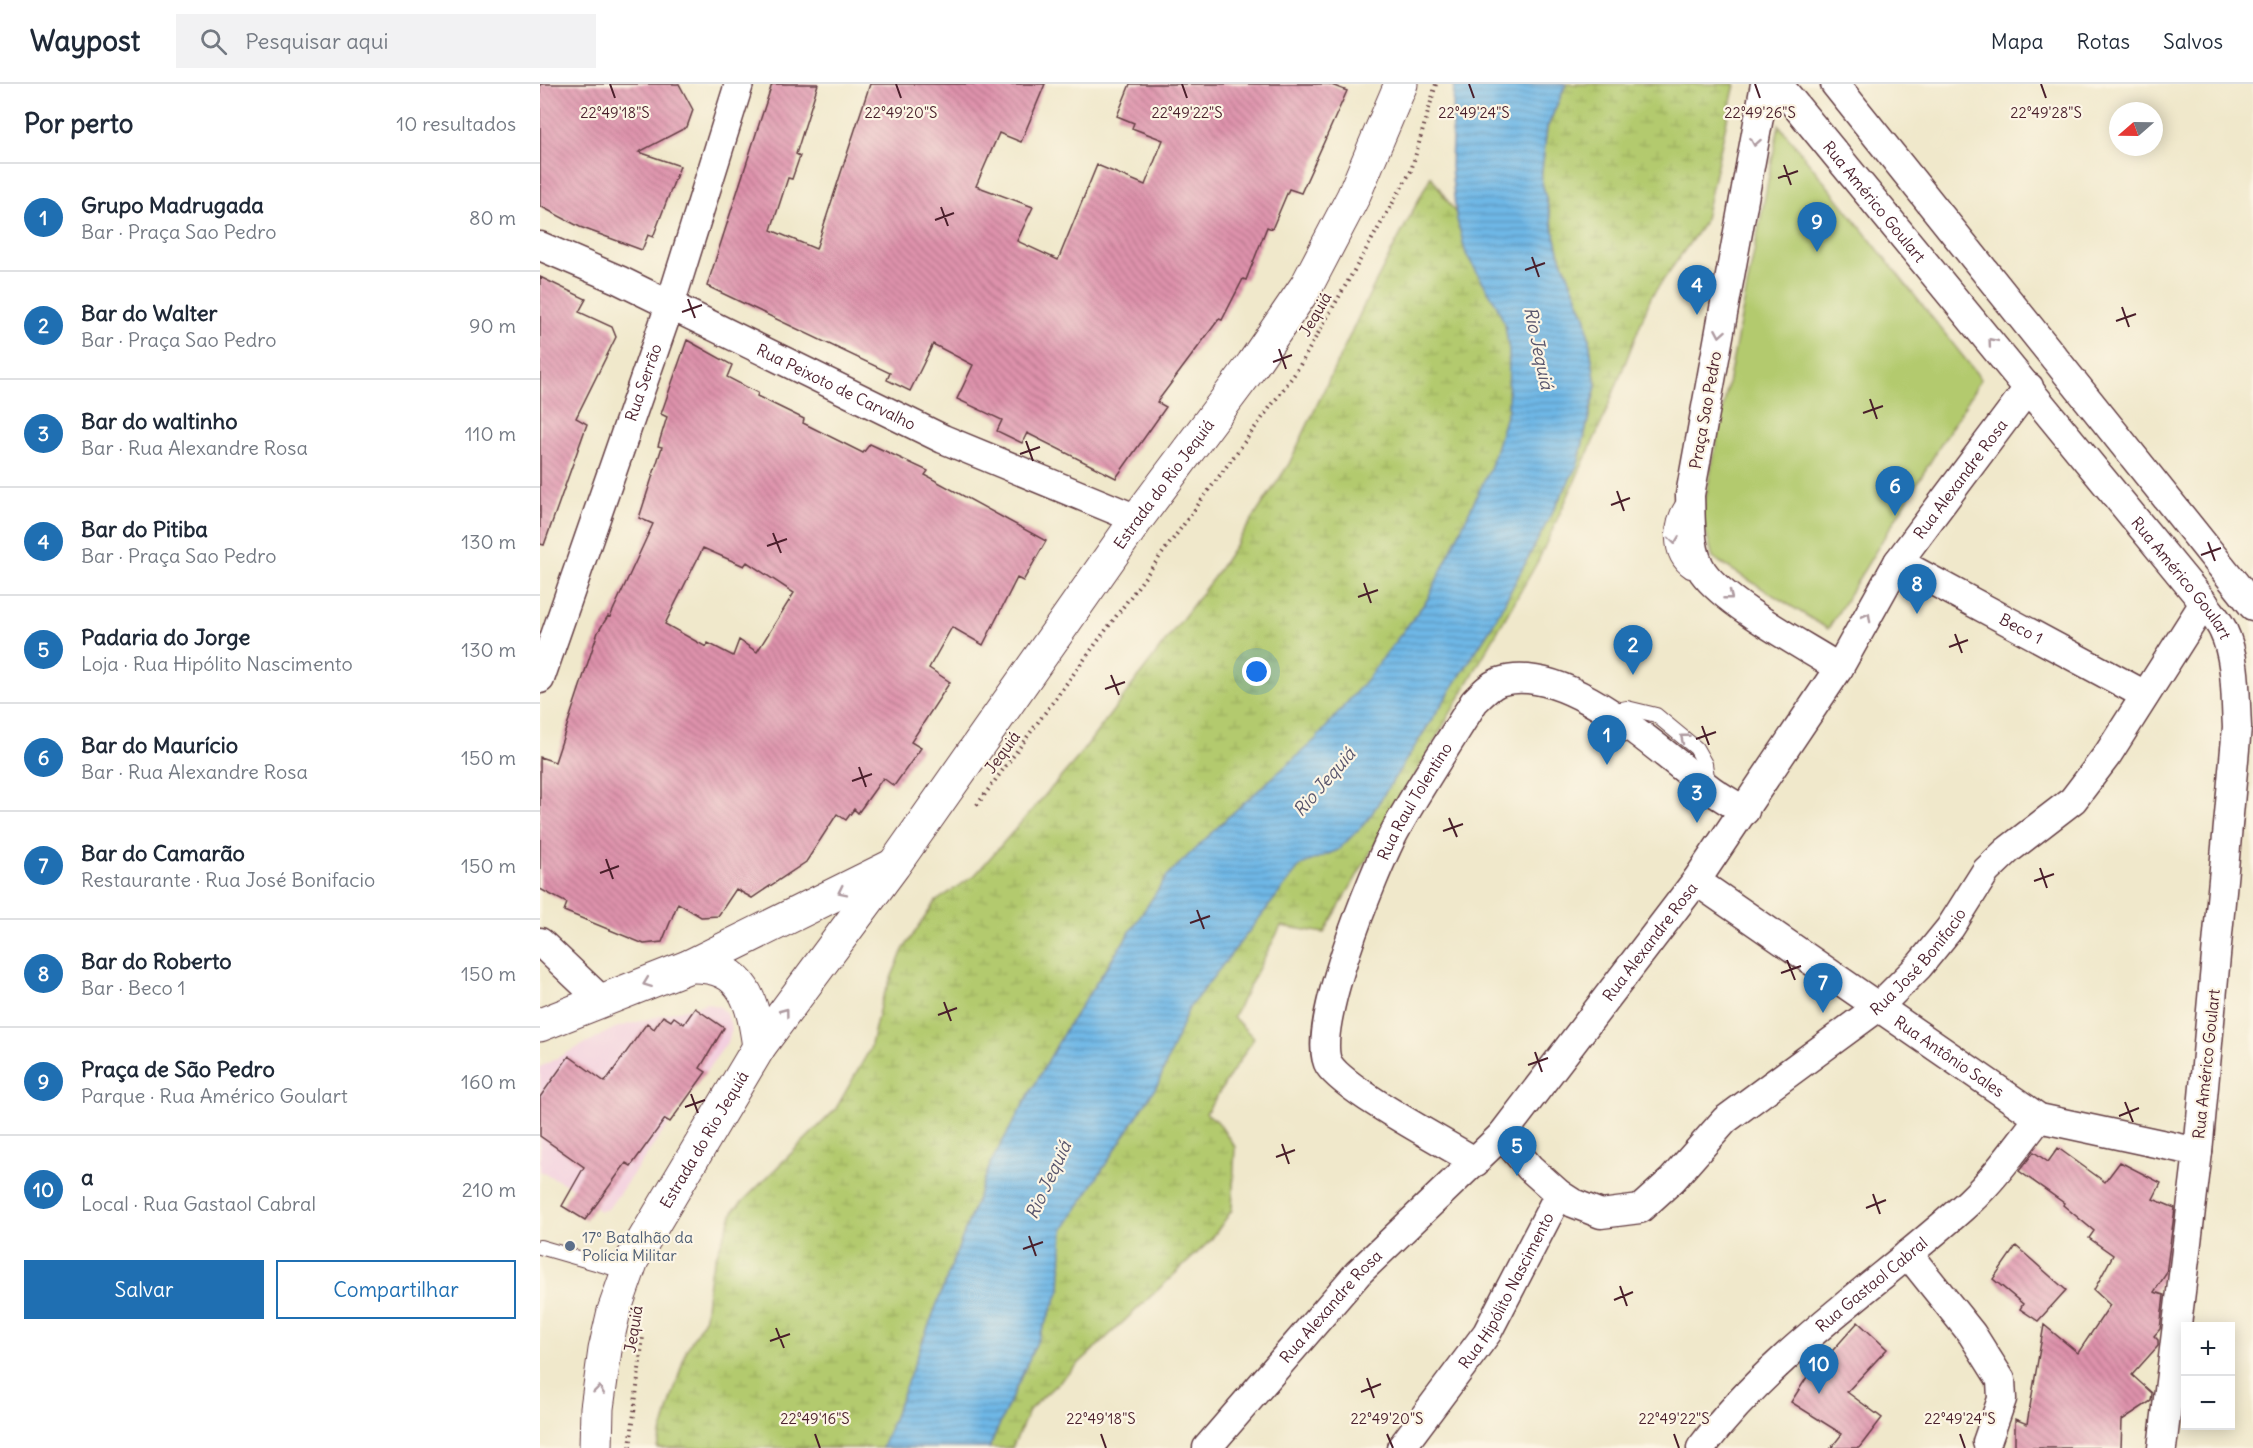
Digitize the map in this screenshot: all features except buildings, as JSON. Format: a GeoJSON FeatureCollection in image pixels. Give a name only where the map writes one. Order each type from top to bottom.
{"type":"FeatureCollection","features":[{"type":"Feature","properties":{"kind":"main road","name":"Estrada do Rio Jequiá"},"geometry":{"type":"LineString","coordinates":[[596,1448],[597,1408],[602,1365],[614,1311],[632,1260],[759,1047],[894,865],[1137,519],[1253,364],[1307,285],[1353,197],[1401,84]]}},
{"type":"Feature","properties":{"kind":"main road","name":"Estrada do Rio Jequiá"},"geometry":{"type":"LineString","coordinates":[[540,1025],[690,966],[894,865]]}},
{"type":"Feature","properties":{"kind":"main road"},"geometry":{"type":"LineString","coordinates":[[690,966],[702,966],[725,973],[744,989],[753,1008],[759,1047]]}},
{"type":"Feature","properties":{"kind":"street","name":"Rua Serrão"},"geometry":{"type":"LineString","coordinates":[[540,679],[670,305],[739,84]]}},
{"type":"Feature","properties":{"kind":"street","name":"Praça Sao Pedro"},"geometry":{"type":"LineString","coordinates":[[1765,84],[1690,495],[1692,533],[1703,571],[1728,596],[1839,668]]}},
{"type":"Feature","properties":{"kind":"street","name":"Rua Américo Goulart"},"geometry":{"type":"LineString","coordinates":[[1778,84],[2204,603],[2223,630],[2229,650],[2234,678],[2237,728],[2198,1152],[2162,1448]]}},
{"type":"Feature","properties":{"kind":"street"},"geometry":{"type":"LineString","coordinates":[[1835,84],[2253,606]]}},
{"type":"Feature","properties":{"kind":"street","name":"Rua Peixoto de Carvalho"},"geometry":{"type":"LineString","coordinates":[[540,246],[670,305],[944,439],[1137,519]]}},
{"type":"Feature","properties":{"kind":"street","name":"Rua Alexandre Rosa"},"geometry":{"type":"LineString","coordinates":[[1207,1448],[1358,1273],[1502,1136],[1696,881],[1839,668],[1898,561],[2029,387]]}},
{"type":"Feature","properties":{"kind":"street","name":"Beco 1"},"geometry":{"type":"LineString","coordinates":[[1898,561],[2145,695]]}},
{"type":"Feature","properties":{"kind":"street","name":"Rua José Bonifacio"},"geometry":{"type":"LineString","coordinates":[[1559,1194],[1600,1214],[1640,1209],[1672,1180],[1725,1120],[1877,1008],[1919,966],[1950,928],[1986,871],[2008,850],[2073,800],[2108,754],[2204,603]]}},
{"type":"Feature","properties":{"kind":"street","name":"Rua Raul Tolentino"},"geometry":{"type":"LineString","coordinates":[[1476,1162],[1350,1086],[1329,1065],[1323,1048],[1325,1028],[1356,922],[1394,834],[1474,702],[1487,688],[1500,682],[1530,678],[1559,686],[1611,711],[1708,789],[1745,811]]}},
{"type":"Feature","properties":{"kind":"street","name":"Rua Antônio Sales"},"geometry":{"type":"LineString","coordinates":[[1696,881],[2039,1118],[2198,1152]]}},
{"type":"Feature","properties":{"kind":"street"},"geometry":{"type":"LineString","coordinates":[[540,942],[601,1000]]}},
{"type":"Feature","properties":{"kind":"street","name":"Rua Gastaol Cabral"},"geometry":{"type":"LineString","coordinates":[[1701,1448],[1757,1385],[1971,1201],[2039,1118]]}},
{"type":"Feature","properties":{"kind":"street","name":"Rua Hipólito Nascimento"},"geometry":{"type":"LineString","coordinates":[[1401,1448],[1487,1333],[1559,1194],[1530,1168],[1502,1136]]}},
{"type":"Feature","properties":{"kind":"street"},"geometry":{"type":"LineString","coordinates":[[1908,1254],[1972,1334],[2001,1380],[2002,1399],[1987,1442]]}},
{"type":"Feature","properties":{"kind":"lane"},"geometry":{"type":"LineString","coordinates":[[540,1247],[628,1272]]}},
{"type":"Feature","properties":{"kind":"path","name":"Jequiá"},"geometry":{"type":"LineString","coordinates":[[972,812],[1296,372],[1411,171],[1436,84]]}},
{"type":"Feature","properties":{"kind":"path","name":"Jequiá"},"geometry":{"type":"LineString","coordinates":[[630,1448],[643,1329]]}},
{"type":"Feature","properties":{"kind":"shaded area"},"geometry":{"type":"Polygon","coordinates":[[[707,1003],[720,1007],[727,1014],[732,1029],[728,1041],[608,1209],[599,1211],[583,1193],[540,1171],[540,1067],[615,1028],[707,1003]]]}},
{"type":"Feature","properties":{"kind":"green space"},"geometry":{"type":"Polygon","coordinates":[[[1566,84],[1735,84],[1704,223],[1651,297],[1602,422],[1538,561],[1324,933],[1281,926],[1233,1017],[1254,1038],[1206,1113],[1217,1121],[1235,1147],[1232,1210],[1210,1241],[1030,1409],[1012,1448],[976,1448],[1051,1226],[1179,1002],[1578,464],[1596,386],[1586,319],[1560,255],[1541,178],[1547,128],[1566,84]]]}},
{"type":"Feature","properties":{"kind":"green space"},"geometry":{"type":"Polygon","coordinates":[[[1779,125],[1981,379],[1828,629],[1713,558],[1702,516],[1779,125]]]}},
{"type":"Feature","properties":{"kind":"green space"},"geometry":{"type":"Polygon","coordinates":[[[1431,176],[1511,296],[1525,412],[1441,608],[899,1448],[657,1448],[686,1351],[705,1317],[710,1272],[734,1210],[835,1110],[870,1049],[881,1002],[903,950],[935,902],[975,875],[1075,761],[1214,577],[1289,464],[1368,297],[1431,176]]]}},
{"type":"Feature","properties":{"kind":"water","name":"Rio Jequiá"},"geometry":{"type":"Polygon","coordinates":[[[1454,84],[1566,84],[1547,128],[1541,178],[1560,255],[1586,319],[1596,386],[1578,464],[1492,626],[1367,821],[1338,850],[1301,865],[1189,1008],[1158,1084],[1063,1230],[1060,1291],[989,1448],[882,1448],[991,1162],[1067,1027],[1167,876],[1227,818],[1316,739],[1366,680],[1427,600],[1491,466],[1508,409],[1509,351],[1505,325],[1496,304],[1466,254],[1456,216],[1451,167],[1454,84]]]}},
{"type":"Feature","properties":{"kind":"place","name":"Praça de São Pedro"},"geometry":{"type":"Point","coordinates":[1817,252]}},
{"type":"Feature","properties":{"kind":"place","name":"Bar do Pitiba"},"geometry":{"type":"Point","coordinates":[1697,315]}},
{"type":"Feature","properties":{"kind":"place","name":"Bar do Maurício"},"geometry":{"type":"Point","coordinates":[1895,516]}},
{"type":"Feature","properties":{"kind":"place","name":"Bar do Roberto"},"geometry":{"type":"Point","coordinates":[1917,614]}},
{"type":"Feature","properties":{"kind":"place","name":"Bar do Walter"},"geometry":{"type":"Point","coordinates":[1633,675]}},
{"type":"Feature","properties":{"kind":"place","name":"Grupo Madrugada"},"geometry":{"type":"Point","coordinates":[1607,765]}},
{"type":"Feature","properties":{"kind":"place","name":"Bar do waltinho"},"geometry":{"type":"Point","coordinates":[1697,823]}},
{"type":"Feature","properties":{"kind":"place","name":"Bar do Camarão"},"geometry":{"type":"Point","coordinates":[1823,1013]}},
{"type":"Feature","properties":{"kind":"place","name":"Padaria do Jorge"},"geometry":{"type":"Point","coordinates":[1517,1176]}},
{"type":"Feature","properties":{"kind":"place","name":"17º Batalhão da Polícia Militar"},"geometry":{"type":"Point","coordinates":[570,1246]}},
{"type":"Feature","properties":{"kind":"place","name":"a"},"geometry":{"type":"Point","coordinates":[1819,1394]}}]}
